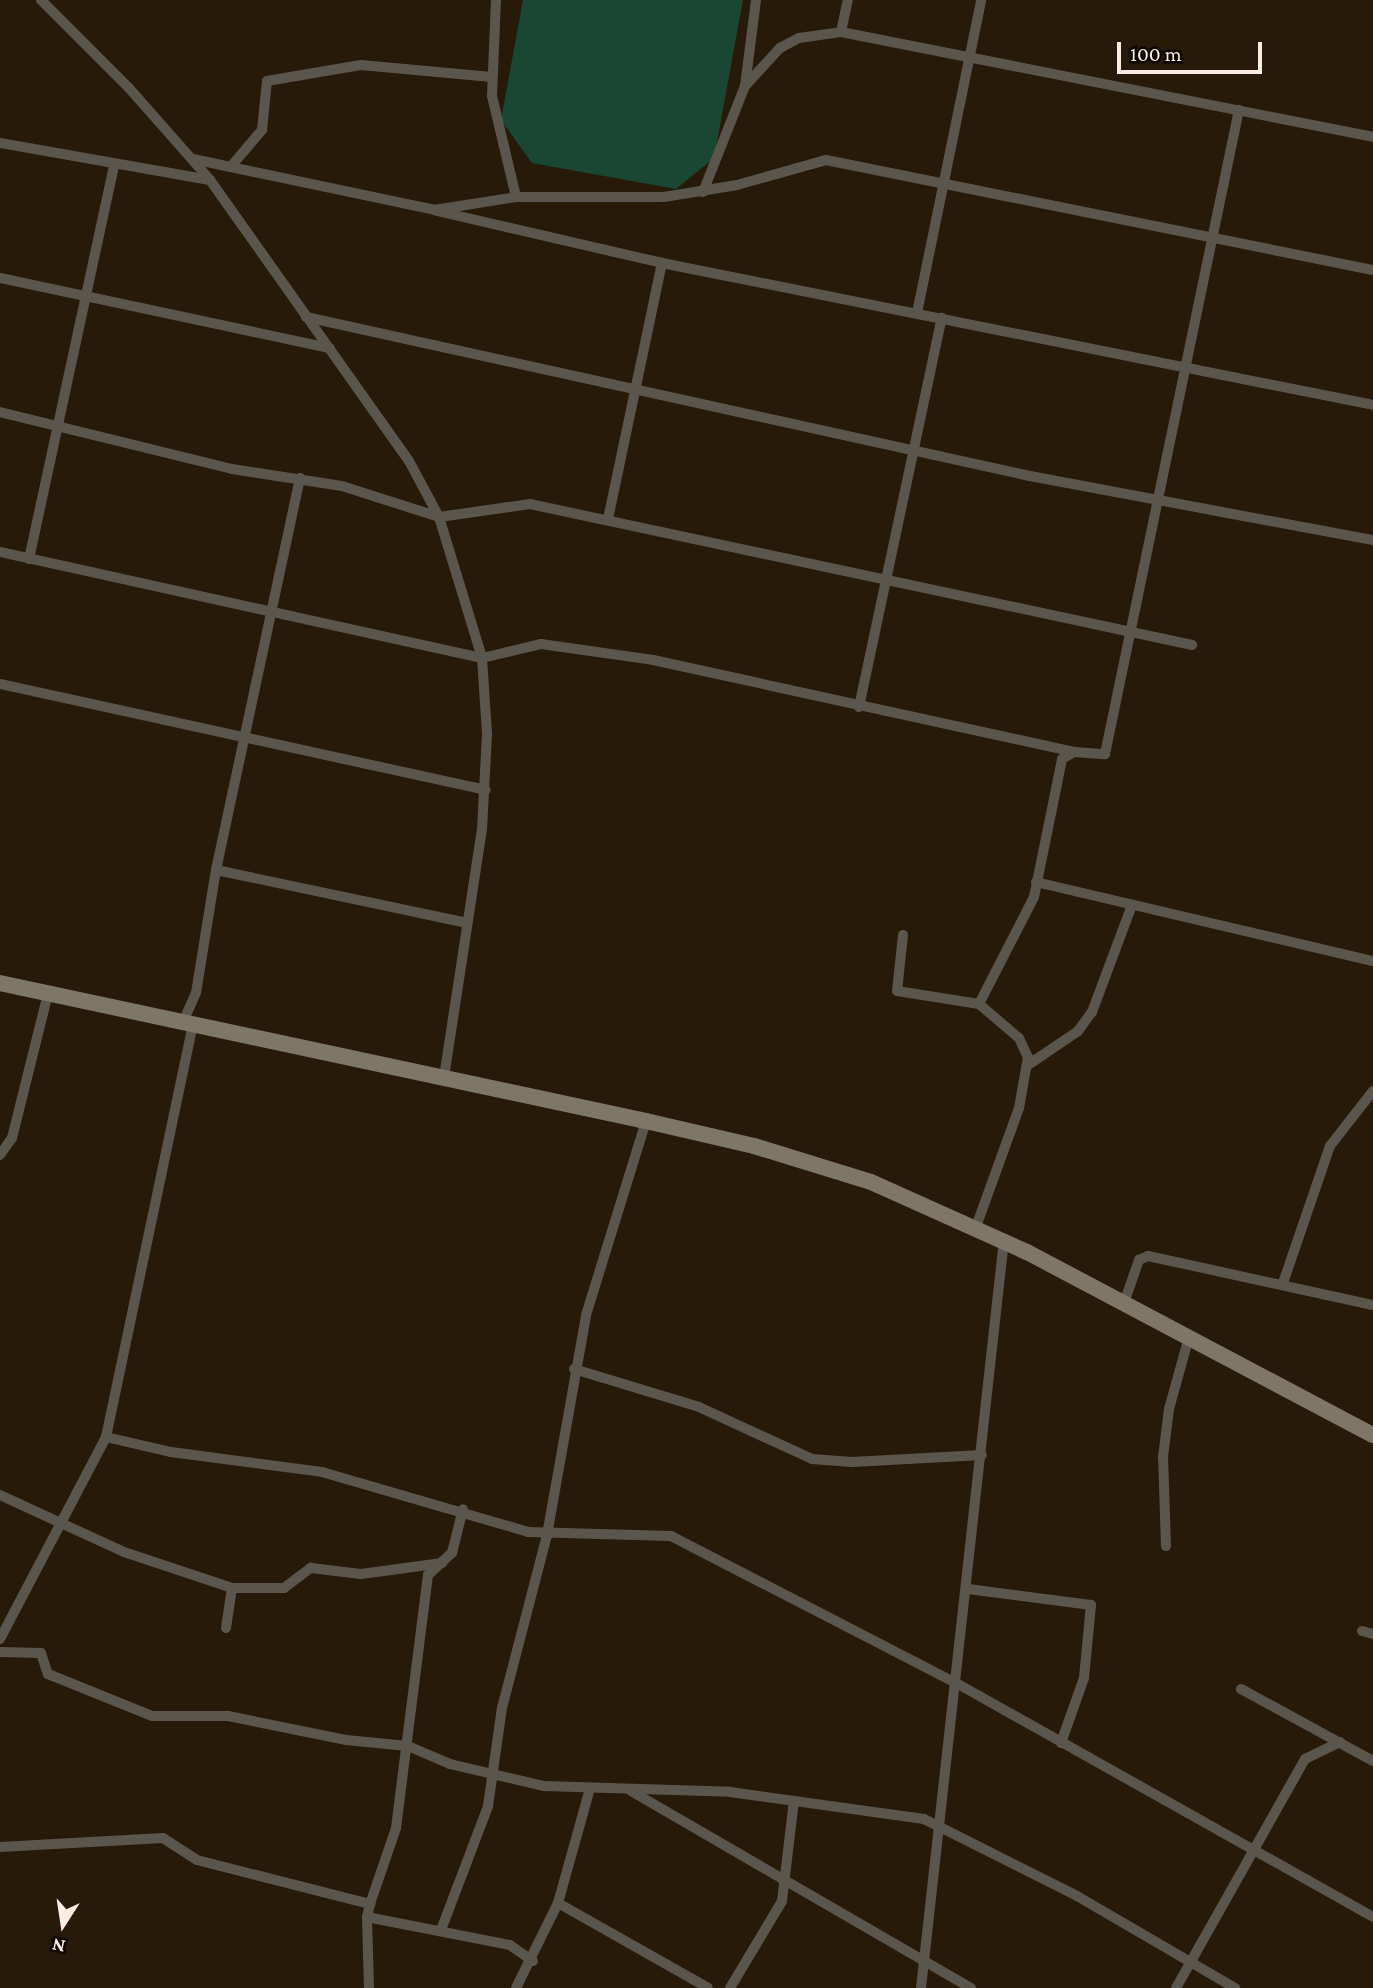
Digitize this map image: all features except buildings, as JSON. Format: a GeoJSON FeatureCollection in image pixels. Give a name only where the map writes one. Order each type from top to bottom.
{"type":"FeatureCollection","features":[{"type":"Feature","properties":{"kind":"main road"},"geometry":{"type":"LineString","coordinates":[[0,983],[646,1121],[754,1146],[871,1182],[1004,1240],[1373,1435]]}},
{"type":"Feature","properties":{"kind":"street"},"geometry":{"type":"LineString","coordinates":[[41,0],[210,180],[410,460],[439,517],[482,658],[486,790],[444,1077]]}},
{"type":"Feature","properties":{"kind":"street"},"geometry":{"type":"LineString","coordinates":[[496,0],[491,77],[516,197]]}},
{"type":"Feature","properties":{"kind":"street"},"geometry":{"type":"LineString","coordinates":[[703,192],[745,86],[756,0]]}},
{"type":"Feature","properties":{"kind":"street"},"geometry":{"type":"LineString","coordinates":[[841,32],[848,0]]}},
{"type":"Feature","properties":{"kind":"street"},"geometry":{"type":"LineString","coordinates":[[917,313],[981,0]]}},
{"type":"Feature","properties":{"kind":"street"},"geometry":{"type":"LineString","coordinates":[[745,86],[780,48],[799,38],[841,32],[969,55],[1373,137]]}},
{"type":"Feature","properties":{"kind":"street"},"geometry":{"type":"LineString","coordinates":[[233,164],[262,130],[267,81],[361,65],[491,77]]}},
{"type":"Feature","properties":{"kind":"street"},"geometry":{"type":"LineString","coordinates":[[0,552],[270,609],[482,658],[541,644],[653,660],[1074,752],[1105,754],[1130,631],[1162,497],[1185,368],[1239,110]]}},
{"type":"Feature","properties":{"kind":"street"},"geometry":{"type":"LineString","coordinates":[[0,142],[114,165],[210,180]]}},
{"type":"Feature","properties":{"kind":"street"},"geometry":{"type":"LineString","coordinates":[[193,159],[233,164],[662,263],[1373,405]]}},
{"type":"Feature","properties":{"kind":"street"},"geometry":{"type":"LineString","coordinates":[[433,210],[516,197],[703,192],[826,160],[943,181],[1373,270]]}},
{"type":"Feature","properties":{"kind":"street"},"geometry":{"type":"LineString","coordinates":[[29,559],[114,165]]}},
{"type":"Feature","properties":{"kind":"street"},"geometry":{"type":"LineString","coordinates":[[608,519],[662,263]]}},
{"type":"Feature","properties":{"kind":"street"},"geometry":{"type":"LineString","coordinates":[[0,278],[330,348]]}},
{"type":"Feature","properties":{"kind":"street"},"geometry":{"type":"LineString","coordinates":[[306,317],[916,451],[1373,540]]}},
{"type":"Feature","properties":{"kind":"street"},"geometry":{"type":"LineString","coordinates":[[859,707],[890,579],[942,318]]}},
{"type":"Feature","properties":{"kind":"street"},"geometry":{"type":"LineString","coordinates":[[0,412],[58,424],[232,469],[300,478],[439,517],[530,504],[1192,645]]}},
{"type":"Feature","properties":{"kind":"street"},"geometry":{"type":"LineString","coordinates":[[0,1639],[57,1524],[89,1478],[106,1437],[196,993],[216,870],[300,478]]}},
{"type":"Feature","properties":{"kind":"street"},"geometry":{"type":"LineString","coordinates":[[0,684],[244,740],[486,790]]}},
{"type":"Feature","properties":{"kind":"street"},"geometry":{"type":"LineString","coordinates":[[1052,747],[1062,760]]}},
{"type":"Feature","properties":{"kind":"street"},"geometry":{"type":"LineString","coordinates":[[979,1004],[1028,911],[1037,882],[1062,760],[1074,752]]}},
{"type":"Feature","properties":{"kind":"street"},"geometry":{"type":"LineString","coordinates":[[216,870],[467,923]]}},
{"type":"Feature","properties":{"kind":"street"},"geometry":{"type":"LineString","coordinates":[[1037,882],[1373,961]]}},
{"type":"Feature","properties":{"kind":"street"},"geometry":{"type":"LineString","coordinates":[[1028,1065],[1078,1031],[1091,1012],[1132,905]]}},
{"type":"Feature","properties":{"kind":"street"},"geometry":{"type":"LineString","coordinates":[[903,935],[897,991],[979,1004],[1019,1038],[1028,1065],[1019,1108],[976,1227]]}},
{"type":"Feature","properties":{"kind":"street"},"geometry":{"type":"LineString","coordinates":[[0,1155],[12,1138],[48,994]]}},
{"type":"Feature","properties":{"kind":"street"},"geometry":{"type":"LineString","coordinates":[[1283,1283],[1329,1146],[1373,1091]]}},
{"type":"Feature","properties":{"kind":"street"},"geometry":{"type":"LineString","coordinates":[[441,1930],[488,1806],[502,1708],[547,1535],[574,1369],[601,1259],[646,1121]]}},
{"type":"Feature","properties":{"kind":"street"},"geometry":{"type":"LineString","coordinates":[[922,1988],[937,1823],[958,1684],[1004,1240]]}},
{"type":"Feature","properties":{"kind":"street"},"geometry":{"type":"LineString","coordinates":[[1125,1303],[1139,1260],[1148,1256],[1283,1283],[1373,1305]]}},
{"type":"Feature","properties":{"kind":"street"},"geometry":{"type":"LineString","coordinates":[[1166,1546],[1163,1457],[1169,1409],[1189,1337]]}},
{"type":"Feature","properties":{"kind":"street"},"geometry":{"type":"LineString","coordinates":[[574,1369],[699,1407],[812,1459],[852,1462],[982,1455]]}},
{"type":"Feature","properties":{"kind":"street"},"geometry":{"type":"LineString","coordinates":[[106,1437],[198,1457],[322,1472],[463,1509],[547,1535],[671,1536],[958,1684],[1373,1917]]}},
{"type":"Feature","properties":{"kind":"street"},"geometry":{"type":"LineString","coordinates":[[0,1495],[57,1524],[232,1588],[284,1588],[316,1568],[361,1574],[442,1563]]}},
{"type":"Feature","properties":{"kind":"street"},"geometry":{"type":"LineString","coordinates":[[369,1988],[367,1917],[396,1828],[428,1575],[452,1553],[463,1509]]}},
{"type":"Feature","properties":{"kind":"street"},"geometry":{"type":"LineString","coordinates":[[226,1628],[232,1588]]}},
{"type":"Feature","properties":{"kind":"street"},"geometry":{"type":"LineString","coordinates":[[968,1589],[1091,1605],[1084,1678],[1061,1743]]}},
{"type":"Feature","properties":{"kind":"street"},"geometry":{"type":"LineString","coordinates":[[0,1652],[41,1653],[48,1674],[152,1716],[228,1716],[332,1738],[408,1746],[493,1776],[589,1792],[730,1792],[937,1823],[1235,1988]]}},
{"type":"Feature","properties":{"kind":"street"},"geometry":{"type":"LineString","coordinates":[[1241,1689],[1373,1761]]}},
{"type":"Feature","properties":{"kind":"street"},"geometry":{"type":"LineString","coordinates":[[1176,1988],[1305,1759],[1340,1742]]}},
{"type":"Feature","properties":{"kind":"street"},"geometry":{"type":"LineString","coordinates":[[629,1790],[971,1988]]}},
{"type":"Feature","properties":{"kind":"street"},"geometry":{"type":"LineString","coordinates":[[516,1988],[533,1961],[558,1903],[589,1792]]}},
{"type":"Feature","properties":{"kind":"street"},"geometry":{"type":"LineString","coordinates":[[730,1988],[782,1901],[794,1801]]}},
{"type":"Feature","properties":{"kind":"street"},"geometry":{"type":"LineString","coordinates":[[0,1847],[163,1838],[197,1860],[370,1904]]}},
{"type":"Feature","properties":{"kind":"street"},"geometry":{"type":"LineString","coordinates":[[558,1903],[708,1988]]}},
{"type":"Feature","properties":{"kind":"street"},"geometry":{"type":"LineString","coordinates":[[367,1917],[510,1945],[533,1961]]}},
{"type":"Feature","properties":{"kind":"green space"},"geometry":{"type":"Polygon","coordinates":[[[523,0],[743,0],[714,158],[676,189],[532,163],[501,120],[523,0]]]}}]}
